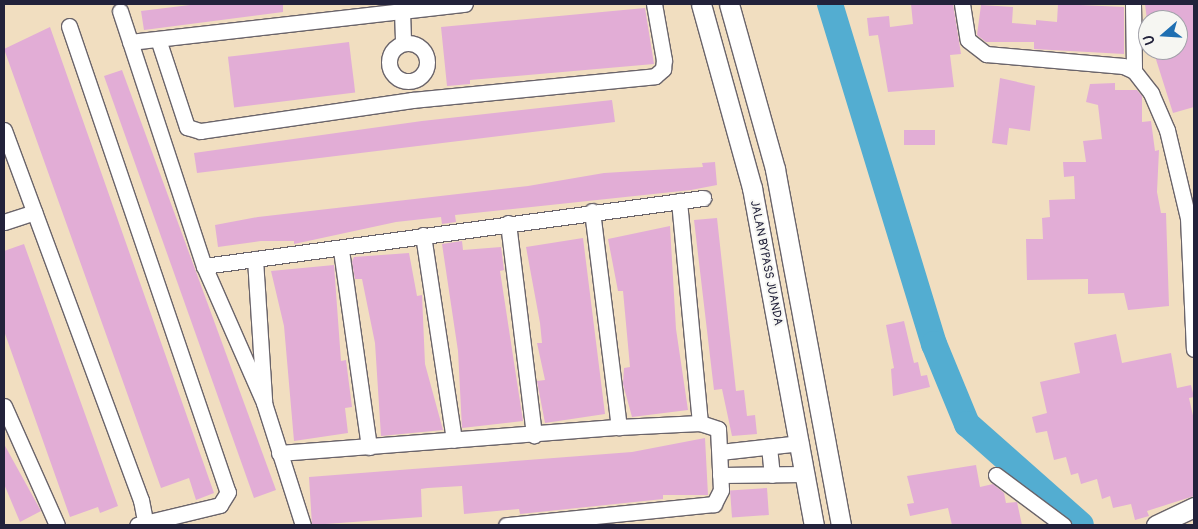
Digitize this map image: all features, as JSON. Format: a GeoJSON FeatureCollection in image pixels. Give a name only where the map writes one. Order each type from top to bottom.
{"type":"FeatureCollection","features":[{"type":"Feature","properties":{"kind":"main road","name":"JALAN BYPASS JUANDA"},"geometry":{"type":"LineString","coordinates":[[701,4],[752,188],[814,525]]}},
{"type":"Feature","properties":{"kind":"main road"},"geometry":{"type":"LineString","coordinates":[[729,4],[775,169],[841,525]]}},
{"type":"Feature","properties":{"kind":"main road"},"geometry":{"type":"LineString","coordinates":[[1156,525],[1194,507]]}},
{"type":"Feature","properties":{"kind":"street"},"geometry":{"type":"LineString","coordinates":[[130,42],[465,4]]}},
{"type":"Feature","properties":{"kind":"street"},"geometry":{"type":"LineString","coordinates":[[158,39],[172,82],[192,131],[412,100],[655,76],[664,60],[654,4]]}},
{"type":"Feature","properties":{"kind":"street"},"geometry":{"type":"LineString","coordinates":[[962,4],[968,40],[986,54],[1113,65],[1134,71]]}},
{"type":"Feature","properties":{"kind":"street"},"geometry":{"type":"LineString","coordinates":[[1133,4],[1134,71],[1163,117],[1188,218],[1194,350]]}},
{"type":"Feature","properties":{"kind":"street"},"geometry":{"type":"LineString","coordinates":[[402,10],[403,43]]}},
{"type":"Feature","properties":{"kind":"street"},"geometry":{"type":"LineString","coordinates":[[120,11],[204,266],[264,403],[303,525]]}},
{"type":"Feature","properties":{"kind":"street"},"geometry":{"type":"LineString","coordinates":[[69,26],[226,480],[225,502],[170,523],[137,525]]}},
{"type":"Feature","properties":{"kind":"street"},"geometry":{"type":"LineString","coordinates":[[403,43],[418,45],[427,58],[423,73],[410,81],[398,79],[389,65],[390,53],[403,43]]}},
{"type":"Feature","properties":{"kind":"street"},"geometry":{"type":"LineString","coordinates":[[410,81],[412,100]]}},
{"type":"Feature","properties":{"kind":"street"},"geometry":{"type":"LineString","coordinates":[[146,89],[172,82]]}},
{"type":"Feature","properties":{"kind":"street"},"geometry":{"type":"LineString","coordinates":[[4,130],[141,500],[145,525]]}},
{"type":"Feature","properties":{"kind":"street"},"geometry":{"type":"LineString","coordinates":[[204,266],[341,250],[423,235],[592,211],[703,198]]}},
{"type":"Feature","properties":{"kind":"street"},"geometry":{"type":"LineString","coordinates":[[679,201],[700,423]]}},
{"type":"Feature","properties":{"kind":"street"},"geometry":{"type":"LineString","coordinates":[[592,211],[619,427]]}},
{"type":"Feature","properties":{"kind":"street"},"geometry":{"type":"LineString","coordinates":[[4,222],[34,212]]}},
{"type":"Feature","properties":{"kind":"street"},"geometry":{"type":"LineString","coordinates":[[508,223],[534,435]]}},
{"type":"Feature","properties":{"kind":"street"},"geometry":{"type":"LineString","coordinates":[[423,235],[454,440]]}},
{"type":"Feature","properties":{"kind":"street"},"geometry":{"type":"LineString","coordinates":[[341,250],[368,447]]}},
{"type":"Feature","properties":{"kind":"street"},"geometry":{"type":"LineString","coordinates":[[255,259],[266,372],[264,403]]}},
{"type":"Feature","properties":{"kind":"street"},"geometry":{"type":"LineString","coordinates":[[4,406],[56,525]]}},
{"type":"Feature","properties":{"kind":"street"},"geometry":{"type":"LineString","coordinates":[[279,453],[619,427],[700,423],[718,429],[721,497],[714,504],[506,525]]}},
{"type":"Feature","properties":{"kind":"street"},"geometry":{"type":"LineString","coordinates":[[720,452],[800,443]]}},
{"type":"Feature","properties":{"kind":"street"},"geometry":{"type":"LineString","coordinates":[[769,447],[772,475]]}},
{"type":"Feature","properties":{"kind":"street"},"geometry":{"type":"LineString","coordinates":[[720,475],[804,474]]}},
{"type":"Feature","properties":{"kind":"street"},"geometry":{"type":"LineString","coordinates":[[996,475],[1063,525]]}},
{"type":"Feature","properties":{"kind":"street"},"geometry":{"type":"LineString","coordinates":[[141,500],[170,523]]}},
{"type":"Feature","properties":{"kind":"building"},"geometry":{"type":"Polygon","coordinates":[[[198,4],[283,4],[283,12],[144,30],[141,11],[198,4]]]}},
{"type":"Feature","properties":{"kind":"building"},"geometry":{"type":"Polygon","coordinates":[[[911,4],[953,4],[961,54],[950,55],[954,87],[888,92],[878,35],[869,36],[867,18],[889,16],[890,27],[913,24],[911,4]]]}},
{"type":"Feature","properties":{"kind":"building"},"geometry":{"type":"Polygon","coordinates":[[[1058,4],[1124,7],[1124,54],[1034,49],[1034,42],[986,42],[977,35],[981,5],[1013,7],[1012,23],[1036,25],[1036,20],[1057,22],[1058,4]]]}},
{"type":"Feature","properties":{"kind":"building"},"geometry":{"type":"Polygon","coordinates":[[[1145,4],[1194,4],[1194,107],[1173,113],[1156,60],[1188,60],[1188,10],[1146,10],[1145,4]]]}},
{"type":"Feature","properties":{"kind":"building"},"geometry":{"type":"Polygon","coordinates":[[[645,8],[654,64],[470,80],[470,84],[447,86],[441,27],[645,8]]]}},
{"type":"Feature","properties":{"kind":"building"},"geometry":{"type":"Polygon","coordinates":[[[50,27],[214,493],[196,500],[189,478],[161,488],[4,49],[50,27]]]}},
{"type":"Feature","properties":{"kind":"building"},"geometry":{"type":"Polygon","coordinates":[[[349,42],[355,93],[234,107],[228,57],[349,42]]]}},
{"type":"Feature","properties":{"kind":"building"},"geometry":{"type":"Polygon","coordinates":[[[122,70],[276,490],[254,498],[104,76],[122,70]]]}},
{"type":"Feature","properties":{"kind":"building"},"geometry":{"type":"Polygon","coordinates":[[[1000,78],[1035,86],[1030,131],[1009,128],[1007,145],[992,143],[1000,78]]]}},
{"type":"Feature","properties":{"kind":"building"},"geometry":{"type":"Polygon","coordinates":[[[1115,83],[1115,90],[1137,90],[1142,96],[1142,122],[1151,121],[1155,151],[1159,150],[1157,192],[1161,213],[1166,213],[1169,306],[1128,310],[1124,293],[1088,294],[1088,279],[1027,280],[1026,239],[1043,239],[1042,218],[1050,217],[1049,200],[1075,199],[1074,176],[1064,177],[1063,162],[1086,162],[1083,141],[1102,139],[1098,105],[1086,102],[1090,84],[1115,83]]]}},
{"type":"Feature","properties":{"kind":"building"},"geometry":{"type":"Polygon","coordinates":[[[612,100],[615,122],[197,173],[194,153],[422,121],[612,100]]]}},
{"type":"Feature","properties":{"kind":"building"},"geometry":{"type":"Polygon","coordinates":[[[904,130],[935,130],[935,145],[904,145],[904,130]]]}},
{"type":"Feature","properties":{"kind":"building"},"geometry":{"type":"Polygon","coordinates":[[[715,162],[717,185],[691,190],[455,215],[456,222],[442,224],[441,217],[396,222],[294,244],[294,241],[261,241],[218,247],[215,225],[258,217],[528,186],[604,173],[703,167],[702,163],[715,162]]]}},
{"type":"Feature","properties":{"kind":"building"},"geometry":{"type":"Polygon","coordinates":[[[717,218],[736,391],[744,390],[747,416],[755,415],[757,434],[732,436],[722,389],[714,390],[694,220],[717,218]]]}},
{"type":"Feature","properties":{"kind":"building"},"geometry":{"type":"Polygon","coordinates":[[[670,226],[676,329],[688,410],[632,417],[623,384],[624,368],[630,367],[623,291],[618,291],[608,239],[670,226]]]}},
{"type":"Feature","properties":{"kind":"building"},"geometry":{"type":"Polygon","coordinates":[[[583,238],[605,414],[545,423],[537,381],[545,380],[537,343],[542,343],[540,323],[526,247],[583,238]]]}},
{"type":"Feature","properties":{"kind":"building"},"geometry":{"type":"Polygon","coordinates":[[[462,241],[463,250],[501,247],[504,270],[500,271],[523,421],[462,428],[458,351],[442,244],[462,241]]]}},
{"type":"Feature","properties":{"kind":"building"},"geometry":{"type":"Polygon","coordinates":[[[24,244],[118,506],[100,513],[98,507],[70,517],[4,331],[4,251],[24,244]]]}},
{"type":"Feature","properties":{"kind":"building"},"geometry":{"type":"Polygon","coordinates":[[[409,253],[417,296],[422,295],[425,364],[443,430],[381,436],[375,343],[362,279],[355,279],[352,262],[354,257],[409,253]]]}},
{"type":"Feature","properties":{"kind":"building"},"geometry":{"type":"Polygon","coordinates":[[[334,265],[341,361],[346,360],[352,407],[345,408],[348,433],[294,441],[284,326],[271,271],[334,265]]]}},
{"type":"Feature","properties":{"kind":"building"},"geometry":{"type":"Polygon","coordinates":[[[904,321],[914,363],[918,362],[921,376],[927,375],[930,387],[893,396],[891,369],[894,368],[886,325],[904,321]]]}},
{"type":"Feature","properties":{"kind":"building"},"geometry":{"type":"Polygon","coordinates":[[[1116,334],[1122,363],[1171,353],[1177,388],[1191,385],[1194,397],[1189,398],[1194,420],[1194,496],[1147,511],[1149,516],[1135,520],[1131,504],[1113,508],[1110,496],[1102,499],[1097,479],[1081,484],[1078,473],[1071,475],[1066,457],[1054,460],[1047,431],[1036,433],[1032,417],[1047,413],[1040,382],[1080,373],[1074,343],[1116,334]]]}},
{"type":"Feature","properties":{"kind":"building"},"geometry":{"type":"Polygon","coordinates":[[[705,438],[708,495],[663,495],[663,499],[520,514],[519,509],[464,514],[462,486],[428,488],[421,489],[422,517],[312,525],[309,477],[632,452],[705,438]]]}},
{"type":"Feature","properties":{"kind":"building"},"geometry":{"type":"Polygon","coordinates":[[[4,444],[41,511],[20,522],[4,484],[4,444]]]}},
{"type":"Feature","properties":{"kind":"building"},"geometry":{"type":"Polygon","coordinates":[[[976,465],[980,487],[993,484],[1004,493],[1006,503],[1017,502],[1022,525],[952,525],[948,508],[910,516],[907,504],[914,503],[907,476],[976,465]]]}},
{"type":"Feature","properties":{"kind":"building"},"geometry":{"type":"Polygon","coordinates":[[[767,488],[769,515],[732,518],[730,491],[767,488]]]}},
{"type":"Feature","properties":{"kind":"waterway"},"geometry":{"type":"LineString","coordinates":[[830,4],[934,344],[967,424],[1081,525]]}}]}
